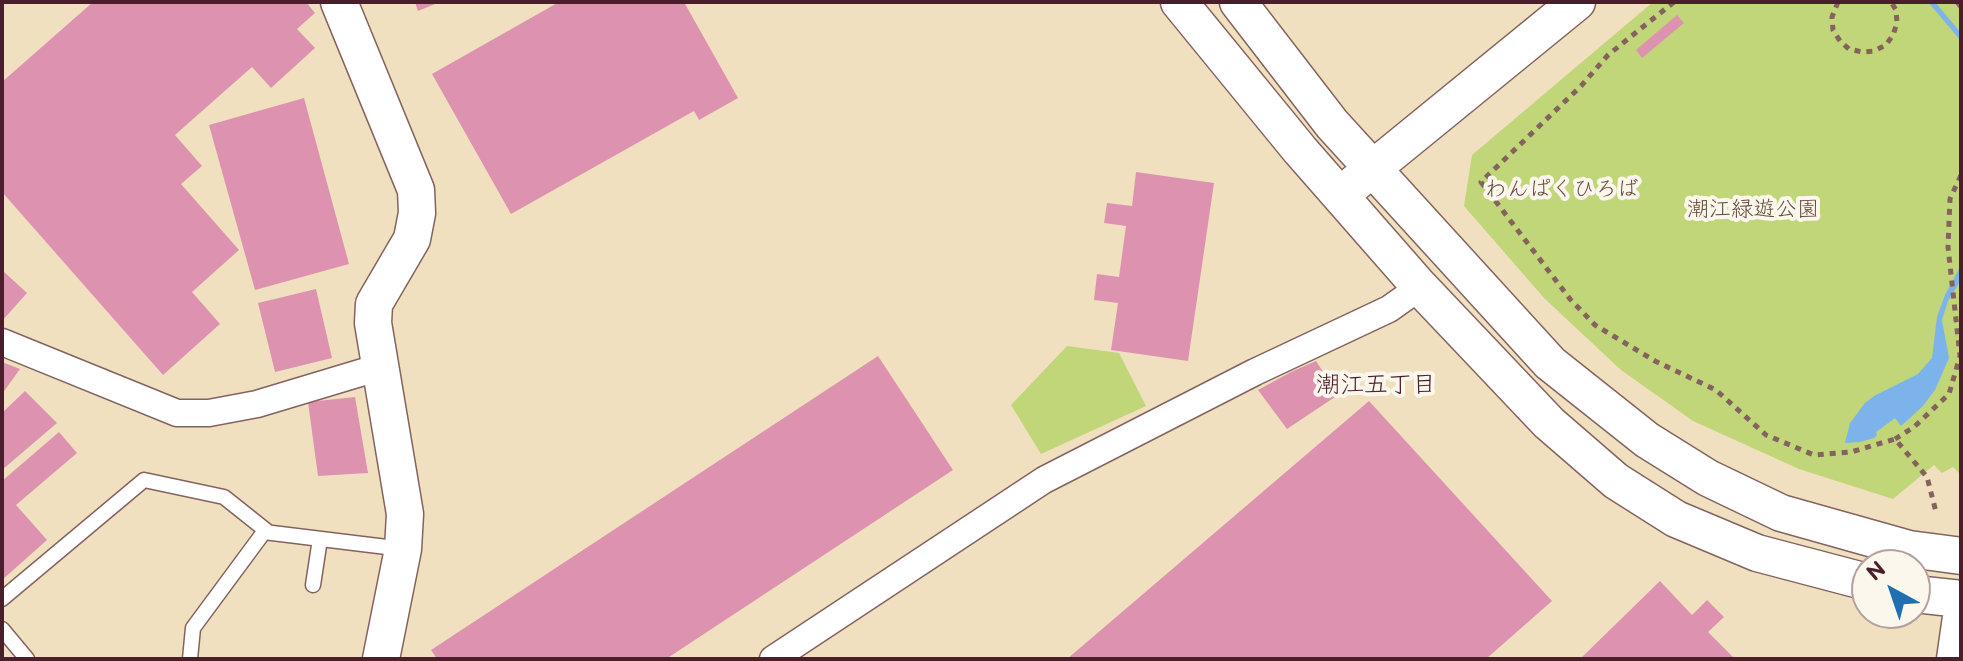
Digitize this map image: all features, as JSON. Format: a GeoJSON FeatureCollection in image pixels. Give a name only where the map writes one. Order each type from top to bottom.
{"type":"FeatureCollection","features":[{"type":"Feature","properties":{"kind":"street"},"geometry":{"type":"LineString","coordinates":[[339,2],[416,190],[417,213],[412,239],[374,304],[373,323],[405,514],[403,549],[381,659]]}},
{"type":"Feature","properties":{"kind":"street"},"geometry":{"type":"LineString","coordinates":[[1179,2],[1340,197],[1420,287],[1549,423],[1616,481],[1676,519],[1757,553],[1851,578]]}},
{"type":"Feature","properties":{"kind":"street"},"geometry":{"type":"LineString","coordinates":[[1238,2],[1332,124],[1550,363],[1647,440],[1708,478],[1781,513],[1909,549],[1961,556]]}},
{"type":"Feature","properties":{"kind":"street"},"geometry":{"type":"LineString","coordinates":[[1340,197],[1577,2]]}},
{"type":"Feature","properties":{"kind":"street"},"geometry":{"type":"LineString","coordinates":[[773,659],[1044,480],[1255,372],[1389,309],[1420,287]]}},
{"type":"Feature","properties":{"kind":"street"},"geometry":{"type":"LineString","coordinates":[[2,342],[177,413],[209,413],[257,404],[380,367]]}},
{"type":"Feature","properties":{"kind":"street"},"geometry":{"type":"LineString","coordinates":[[1931,596],[1961,599]]}},
{"type":"Feature","properties":{"kind":"street"},"geometry":{"type":"LineString","coordinates":[[1955,659],[1961,617]]}},
{"type":"Feature","properties":{"kind":"lane"},"geometry":{"type":"LineString","coordinates":[[2,599],[144,480],[224,497],[268,532]]}},
{"type":"Feature","properties":{"kind":"lane"},"geometry":{"type":"LineString","coordinates":[[190,659],[193,628],[264,532],[403,549]]}},
{"type":"Feature","properties":{"kind":"lane"},"geometry":{"type":"LineString","coordinates":[[313,585],[320,539]]}},
{"type":"Feature","properties":{"kind":"lane"},"geometry":{"type":"LineString","coordinates":[[2,629],[27,659]]}},
{"type":"Feature","properties":{"kind":"path"},"geometry":{"type":"LineString","coordinates":[[1674,2],[1608,55],[1581,86],[1481,182],[1570,299],[1595,325],[1655,361],[1716,390],[1766,435],[1814,455],[1851,452],[1895,439],[1914,427],[1949,394],[1960,356],[1948,247],[1950,199],[1961,175]]}},
{"type":"Feature","properties":{"kind":"path"},"geometry":{"type":"LineString","coordinates":[[1838,2],[1832,17],[1833,30],[1849,49],[1862,52],[1886,45],[1893,35],[1897,23],[1896,10],[1891,2]]}},
{"type":"Feature","properties":{"kind":"path"},"geometry":{"type":"LineString","coordinates":[[1957,2],[1961,7]]}},
{"type":"Feature","properties":{"kind":"path"},"geometry":{"type":"LineString","coordinates":[[1895,439],[1927,477],[1936,512]]}},
{"type":"Feature","properties":{"kind":"green space","name":"潮江緑遊公園"},"geometry":{"type":"Polygon","coordinates":[[[1653,2],[1961,2],[1961,475],[1953,467],[1942,473],[1934,465],[1893,499],[1799,469],[1693,421],[1621,370],[1544,298],[1464,206],[1472,155],[1653,2]]]}},
{"type":"Feature","properties":{"kind":"green space"},"geometry":{"type":"Polygon","coordinates":[[[1067,346],[1119,353],[1146,406],[1041,454],[1011,405],[1067,346]]]}},
{"type":"Feature","properties":{"kind":"water"},"geometry":{"type":"Polygon","coordinates":[[[1928,2],[1935,2],[1961,33],[1961,41],[1928,2]]]}},
{"type":"Feature","properties":{"kind":"water"},"geometry":{"type":"Polygon","coordinates":[[[1961,265],[1961,280],[1948,301],[1942,320],[1949,358],[1935,390],[1901,426],[1895,418],[1876,432],[1874,438],[1845,443],[1850,423],[1865,403],[1918,374],[1932,358],[1937,317],[1961,265]]]}},
{"type":"Feature","properties":{"kind":"building"},"geometry":{"type":"Polygon","coordinates":[[[93,2],[306,2],[315,13],[297,29],[315,48],[271,88],[252,67],[175,135],[202,166],[181,184],[239,250],[192,292],[220,324],[163,375],[2,192],[2,82],[93,2]]]}},
{"type":"Feature","properties":{"kind":"building"},"geometry":{"type":"Polygon","coordinates":[[[415,2],[440,2],[418,11],[415,2]]]}},
{"type":"Feature","properties":{"kind":"building"},"geometry":{"type":"Polygon","coordinates":[[[559,2],[684,2],[738,98],[699,120],[694,111],[511,214],[432,74],[559,2]]]}},
{"type":"Feature","properties":{"kind":"building"},"geometry":{"type":"Polygon","coordinates":[[[1677,15],[1684,23],[1642,58],[1636,50],[1677,15]]]}},
{"type":"Feature","properties":{"kind":"building"},"geometry":{"type":"Polygon","coordinates":[[[304,98],[349,264],[255,290],[209,125],[304,98]]]}},
{"type":"Feature","properties":{"kind":"building"},"geometry":{"type":"Polygon","coordinates":[[[1136,172],[1214,183],[1188,361],[1111,350],[1118,303],[1094,300],[1097,274],[1119,277],[1126,226],[1104,223],[1107,203],[1132,206],[1136,172]]]}},
{"type":"Feature","properties":{"kind":"building"},"geometry":{"type":"Polygon","coordinates":[[[2,270],[27,293],[2,321],[2,270]]]}},
{"type":"Feature","properties":{"kind":"building"},"geometry":{"type":"Polygon","coordinates":[[[316,289],[332,358],[275,372],[258,303],[316,289]]]}},
{"type":"Feature","properties":{"kind":"building"},"geometry":{"type":"Polygon","coordinates":[[[878,356],[953,470],[666,659],[437,659],[431,650],[878,356]]]}},
{"type":"Feature","properties":{"kind":"building"},"geometry":{"type":"Polygon","coordinates":[[[1316,361],[1338,395],[1287,429],[1258,390],[1316,361]]]}},
{"type":"Feature","properties":{"kind":"building"},"geometry":{"type":"Polygon","coordinates":[[[2,362],[20,369],[2,394],[2,362]]]}},
{"type":"Feature","properties":{"kind":"building"},"geometry":{"type":"Polygon","coordinates":[[[25,391],[57,423],[2,470],[2,413],[25,391]]]}},
{"type":"Feature","properties":{"kind":"building"},"geometry":{"type":"Polygon","coordinates":[[[355,397],[368,473],[318,476],[308,402],[355,397]]]}},
{"type":"Feature","properties":{"kind":"building"},"geometry":{"type":"Polygon","coordinates":[[[1369,401],[1552,601],[1486,659],[1067,659],[1369,401]]]}},
{"type":"Feature","properties":{"kind":"building"},"geometry":{"type":"Polygon","coordinates":[[[59,432],[77,453],[16,505],[47,540],[2,580],[2,481],[59,432]]]}},
{"type":"Feature","properties":{"kind":"building"},"geometry":{"type":"Polygon","coordinates":[[[1660,581],[1692,615],[1707,600],[1724,617],[1708,632],[1735,659],[1580,659],[1660,581]]]}},
{"type":"Feature","properties":{"kind":"district","name":"潮江五丁目"},"geometry":{"type":"Point","coordinates":[1376,386]}},
{"type":"Feature","properties":{"kind":"park label","name":"わんぱくひろば"},"geometry":{"type":"Point","coordinates":[1562,190]}}]}
